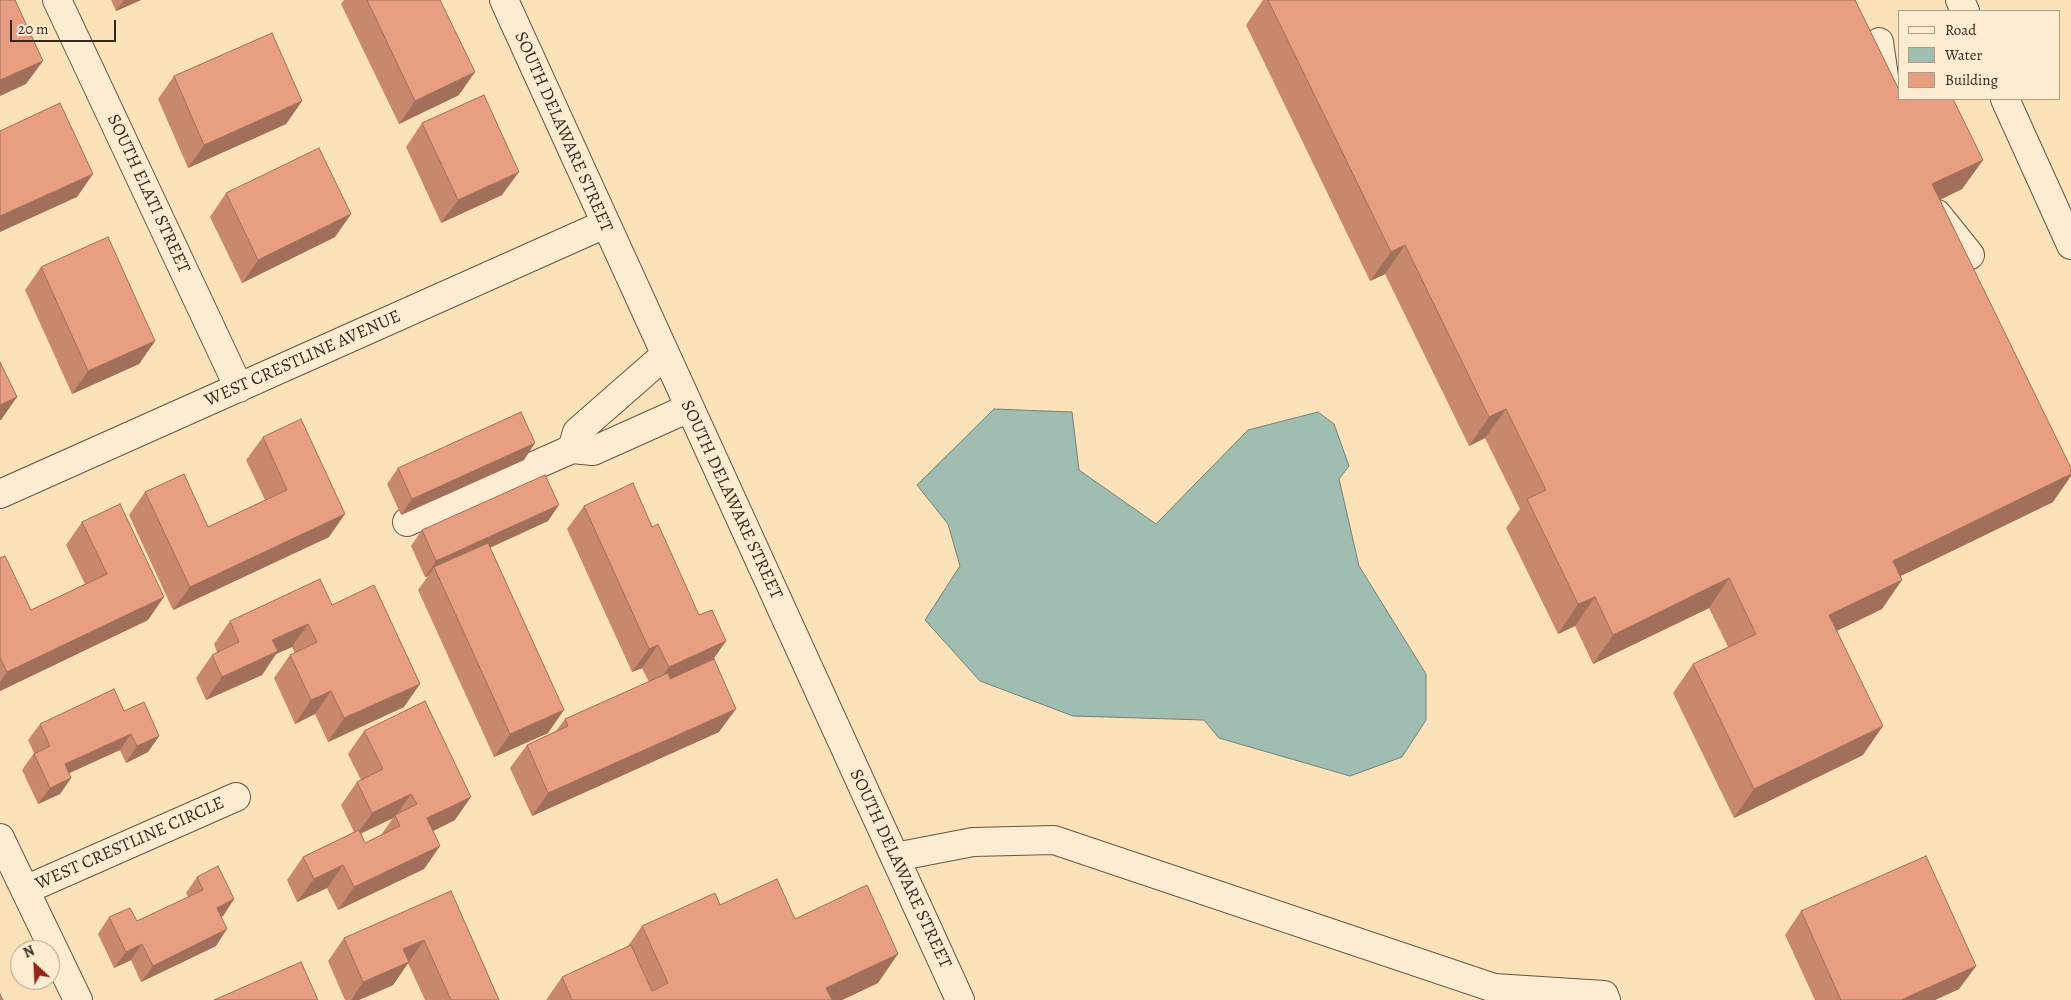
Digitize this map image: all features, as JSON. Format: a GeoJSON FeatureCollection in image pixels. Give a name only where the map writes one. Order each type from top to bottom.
{"type":"FeatureCollection","features":[{"type":"Feature","properties":{"kind":"street","name":"SOUTH ELATI STREET"},"geometry":{"type":"LineString","coordinates":[[57,0],[239,388]]}},
{"type":"Feature","properties":{"kind":"street","name":"SOUTH DELAWARE STREET"},"geometry":{"type":"LineString","coordinates":[[504,0],[960,1000]]}},
{"type":"Feature","properties":{"kind":"street"},"geometry":{"type":"LineString","coordinates":[[1879,42],[1890,116]]}},
{"type":"Feature","properties":{"kind":"street"},"geometry":{"type":"LineString","coordinates":[[2005,100],[2071,245]]}},
{"type":"Feature","properties":{"kind":"street"},"geometry":{"type":"LineString","coordinates":[[1925,191],[1932,207],[1970,255]]}},
{"type":"Feature","properties":{"kind":"street","name":"WEST CRESTLINE AVENUE"},"geometry":{"type":"LineString","coordinates":[[0,494],[605,224]]}},
{"type":"Feature","properties":{"kind":"street"},"geometry":{"type":"LineString","coordinates":[[572,449],[577,432],[665,355]]}},
{"type":"Feature","properties":{"kind":"street"},"geometry":{"type":"LineString","coordinates":[[407,522],[572,449],[593,451],[689,408]]}},
{"type":"Feature","properties":{"kind":"street","name":"WEST CRESTLINE CIRCLE"},"geometry":{"type":"LineString","coordinates":[[25,890],[236,797]]}},
{"type":"Feature","properties":{"kind":"street"},"geometry":{"type":"LineString","coordinates":[[0,838],[78,1000]]}},
{"type":"Feature","properties":{"kind":"street"},"geometry":{"type":"LineString","coordinates":[[895,857],[973,842],[1054,840],[1494,988],[1604,995],[1606,1000]]}},
{"type":"Feature","properties":{"kind":"water"},"geometry":{"type":"Polygon","coordinates":[[[994,409],[1072,412],[1079,470],[1156,524],[1248,430],[1318,412],[1334,424],[1349,466],[1339,479],[1359,566],[1426,674],[1426,720],[1402,757],[1350,776],[1219,738],[1204,720],[1073,716],[980,681],[925,620],[960,566],[948,524],[917,485],[994,409]]]}},
{"type":"Feature","properties":{"kind":"building"},"geometry":{"type":"Polygon","coordinates":[[[0,0],[15,0],[43,61],[0,80],[0,0]]]}},
{"type":"Feature","properties":{"kind":"building"},"geometry":{"type":"Polygon","coordinates":[[[367,0],[440,0],[475,72],[415,101],[367,0]]]}},
{"type":"Feature","properties":{"kind":"building"},"geometry":{"type":"Polygon","coordinates":[[[1268,0],[1855,0],[1898,88],[1898,100],[1953,100],[1983,160],[1932,184],[2071,468],[2071,474],[1893,561],[1902,580],[1829,615],[1883,726],[1754,789],[1693,664],[1756,634],[1729,578],[1613,635],[1595,597],[1578,604],[1527,499],[1546,490],[1506,409],[1489,417],[1405,245],[1391,252],[1268,0]]]}},
{"type":"Feature","properties":{"kind":"building"},"geometry":{"type":"Polygon","coordinates":[[[272,33],[302,101],[204,145],[174,76],[272,33]]]}},
{"type":"Feature","properties":{"kind":"building"},"geometry":{"type":"Polygon","coordinates":[[[484,95],[519,172],[458,200],[422,123],[484,95]]]}},
{"type":"Feature","properties":{"kind":"building"},"geometry":{"type":"Polygon","coordinates":[[[60,103],[93,174],[0,216],[0,131],[60,103]]]}},
{"type":"Feature","properties":{"kind":"building"},"geometry":{"type":"Polygon","coordinates":[[[319,148],[351,214],[258,260],[226,193],[319,148]]]}},
{"type":"Feature","properties":{"kind":"building"},"geometry":{"type":"Polygon","coordinates":[[[108,237],[155,341],[88,371],[41,267],[108,237]]]}},
{"type":"Feature","properties":{"kind":"building"},"geometry":{"type":"Polygon","coordinates":[[[0,362],[17,397],[0,405],[0,362]]]}},
{"type":"Feature","properties":{"kind":"building"},"geometry":{"type":"Polygon","coordinates":[[[521,412],[535,443],[412,499],[398,468],[521,412]]]}},
{"type":"Feature","properties":{"kind":"building"},"geometry":{"type":"Polygon","coordinates":[[[301,419],[345,514],[190,587],[145,492],[184,474],[208,527],[287,490],[263,437],[301,419]]]}},
{"type":"Feature","properties":{"kind":"building"},"geometry":{"type":"Polygon","coordinates":[[[545,475],[559,505],[436,561],[422,530],[545,475]]]}},
{"type":"Feature","properties":{"kind":"building"},"geometry":{"type":"Polygon","coordinates":[[[633,483],[652,527],[658,524],[699,615],[712,610],[726,641],[669,667],[658,645],[649,649],[584,506],[633,483]]]}},
{"type":"Feature","properties":{"kind":"building"},"geometry":{"type":"Polygon","coordinates":[[[120,504],[164,597],[7,672],[0,658],[0,558],[5,556],[31,610],[107,574],[82,522],[120,504]]]}},
{"type":"Feature","properties":{"kind":"building"},"geometry":{"type":"Polygon","coordinates":[[[488,543],[564,710],[510,734],[434,567],[488,543]]]}},
{"type":"Feature","properties":{"kind":"building"},"geometry":{"type":"Polygon","coordinates":[[[320,579],[332,605],[374,585],[420,684],[344,718],[331,691],[311,700],[290,655],[317,642],[308,624],[272,640],[278,651],[222,677],[212,655],[239,642],[230,621],[320,579]]]}},
{"type":"Feature","properties":{"kind":"building"},"geometry":{"type":"Polygon","coordinates":[[[714,659],[736,709],[548,793],[527,745],[568,726],[565,719],[668,673],[670,679],[714,659]]]}},
{"type":"Feature","properties":{"kind":"building"},"geometry":{"type":"Polygon","coordinates":[[[114,689],[124,711],[144,702],[159,736],[137,746],[131,734],[65,764],[71,778],[50,788],[34,754],[50,746],[40,724],[114,689]]]}},
{"type":"Feature","properties":{"kind":"building"},"geometry":{"type":"Polygon","coordinates":[[[425,701],[471,797],[427,818],[440,846],[354,887],[343,865],[314,879],[303,857],[359,830],[365,843],[400,826],[395,815],[417,804],[411,794],[372,813],[357,782],[383,769],[364,731],[425,701]]]}},
{"type":"Feature","properties":{"kind":"building"},"geometry":{"type":"Polygon","coordinates":[[[1926,856],[1976,966],[1901,1000],[1841,1000],[1801,911],[1926,856]]]}},
{"type":"Feature","properties":{"kind":"building"},"geometry":{"type":"Polygon","coordinates":[[[218,866],[234,899],[217,908],[227,929],[153,966],[142,944],[126,952],[109,917],[130,908],[137,921],[203,890],[197,877],[218,866]]]}},
{"type":"Feature","properties":{"kind":"building"},"geometry":{"type":"Polygon","coordinates":[[[777,879],[795,919],[867,885],[898,954],[826,988],[832,1000],[572,1000],[562,977],[631,945],[652,991],[668,983],[642,926],[715,893],[720,905],[777,879]]]}},
{"type":"Feature","properties":{"kind":"building"},"geometry":{"type":"Polygon","coordinates":[[[451,891],[499,1000],[451,1000],[424,940],[403,949],[409,962],[363,982],[344,938],[451,891]]]}},
{"type":"Feature","properties":{"kind":"building"},"geometry":{"type":"Polygon","coordinates":[[[301,962],[318,1000],[214,1000],[301,962]]]}}]}
